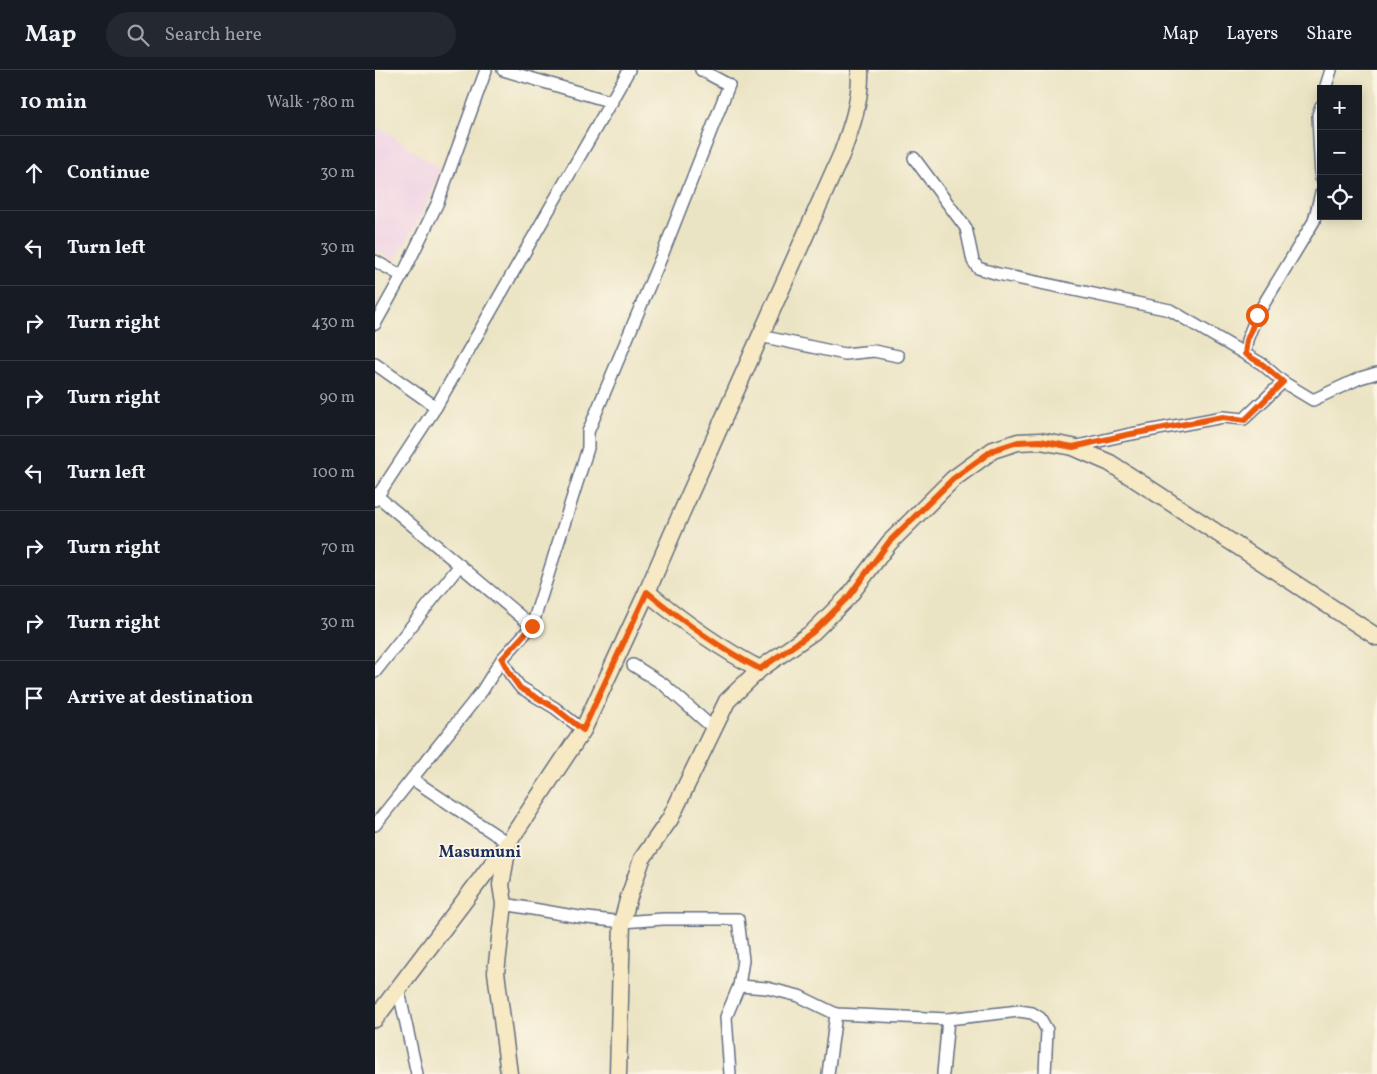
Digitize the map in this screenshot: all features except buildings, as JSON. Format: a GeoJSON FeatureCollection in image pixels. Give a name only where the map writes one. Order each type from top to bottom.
{"type":"FeatureCollection","features":[{"type":"Feature","properties":{"kind":"street"},"geometry":{"type":"LineString","coordinates":[[375,324],[402,276],[438,202],[487,70]]}},
{"type":"Feature","properties":{"kind":"street"},"geometry":{"type":"LineString","coordinates":[[503,70],[612,102]]}},
{"type":"Feature","properties":{"kind":"street"},"geometry":{"type":"LineString","coordinates":[[532,626],[376,497],[436,406],[629,70]]}},
{"type":"Feature","properties":{"kind":"street"},"geometry":{"type":"LineString","coordinates":[[375,825],[482,691],[502,659],[532,626],[588,448],[588,432],[663,253],[729,85],[701,70]]}},
{"type":"Feature","properties":{"kind":"street"},"geometry":{"type":"LineString","coordinates":[[375,1019],[398,986],[508,843],[583,730],[647,592],[842,153],[856,114],[860,70]]}},
{"type":"Feature","properties":{"kind":"street"},"geometry":{"type":"LineString","coordinates":[[1326,85],[1331,70]]}},
{"type":"Feature","properties":{"kind":"street"},"geometry":{"type":"LineString","coordinates":[[1319,130],[1321,175]]}},
{"type":"Feature","properties":{"kind":"street"},"geometry":{"type":"LineString","coordinates":[[914,158],[966,228],[973,261],[978,268],[998,274],[1170,310],[1262,364],[1283,382],[1313,400],[1360,378],[1377,373]]}},
{"type":"Feature","properties":{"kind":"street"},"geometry":{"type":"LineString","coordinates":[[1245,354],[1247,340],[1257,315],[1314,221],[1317,209]]}},
{"type":"Feature","properties":{"kind":"street"},"geometry":{"type":"LineString","coordinates":[[375,260],[402,276]]}},
{"type":"Feature","properties":{"kind":"street"},"geometry":{"type":"LineString","coordinates":[[760,336],[845,354],[874,351],[898,356]]}},
{"type":"Feature","properties":{"kind":"street"},"geometry":{"type":"LineString","coordinates":[[375,364],[436,406]]}},
{"type":"Feature","properties":{"kind":"street"},"geometry":{"type":"LineString","coordinates":[[1073,447],[1223,417],[1245,420],[1283,382]]}},
{"type":"Feature","properties":{"kind":"street"},"geometry":{"type":"LineString","coordinates":[[618,1074],[622,922],[628,900],[642,859],[670,820],[727,701],[760,669],[813,632],[849,596],[889,542],[953,479],[993,450],[1018,442],[1040,441],[1073,447],[1110,464],[1377,637]]}},
{"type":"Feature","properties":{"kind":"street"},"geometry":{"type":"LineString","coordinates":[[375,672],[460,565]]}},
{"type":"Feature","properties":{"kind":"street"},"geometry":{"type":"LineString","coordinates":[[647,592],[681,620],[730,654],[760,669]]}},
{"type":"Feature","properties":{"kind":"street"},"geometry":{"type":"LineString","coordinates":[[502,659],[520,688],[555,708],[583,730]]}},
{"type":"Feature","properties":{"kind":"street"},"geometry":{"type":"LineString","coordinates":[[633,665],[663,684],[713,728]]}},
{"type":"Feature","properties":{"kind":"street"},"geometry":{"type":"LineString","coordinates":[[411,779],[508,843]]}},
{"type":"Feature","properties":{"kind":"street"},"geometry":{"type":"LineString","coordinates":[[508,843],[501,886],[504,904],[496,972],[509,1074]]}},
{"type":"Feature","properties":{"kind":"street"},"geometry":{"type":"LineString","coordinates":[[504,904],[579,917],[622,922],[663,918],[738,919],[743,960],[739,986],[726,1017],[730,1074]]}},
{"type":"Feature","properties":{"kind":"street"},"geometry":{"type":"LineString","coordinates":[[398,986],[417,1074]]}},
{"type":"Feature","properties":{"kind":"street"},"geometry":{"type":"LineString","coordinates":[[739,986],[767,988],[799,996],[835,1014],[948,1019],[1019,1012],[1032,1013],[1040,1018],[1047,1030],[1045,1074]]}},
{"type":"Feature","properties":{"kind":"street"},"geometry":{"type":"LineString","coordinates":[[828,1074],[835,1014]]}},
{"type":"Feature","properties":{"kind":"street"},"geometry":{"type":"LineString","coordinates":[[943,1074],[948,1019]]}},
{"type":"Feature","properties":{"kind":"shaded area"},"geometry":{"type":"Polygon","coordinates":[[[375,127],[387,132],[440,169],[423,212],[395,261],[375,250],[375,127]]]}},
{"type":"Feature","properties":{"kind":"district","name":"Masumuni"},"geometry":{"type":"Point","coordinates":[480,853]}},
{"type":"Feature","properties":{"kind":"route"},"geometry":{"type":"LineString","coordinates":[[532,626],[502,659],[520,688],[555,708],[583,730],[647,592],[681,620],[730,654],[760,669],[813,632],[849,596],[889,542],[953,479],[993,450],[1018,442],[1040,441],[1073,447],[1090,442],[1223,417],[1245,420],[1283,382],[1262,364],[1245,354],[1247,340],[1257,315]]}}]}
